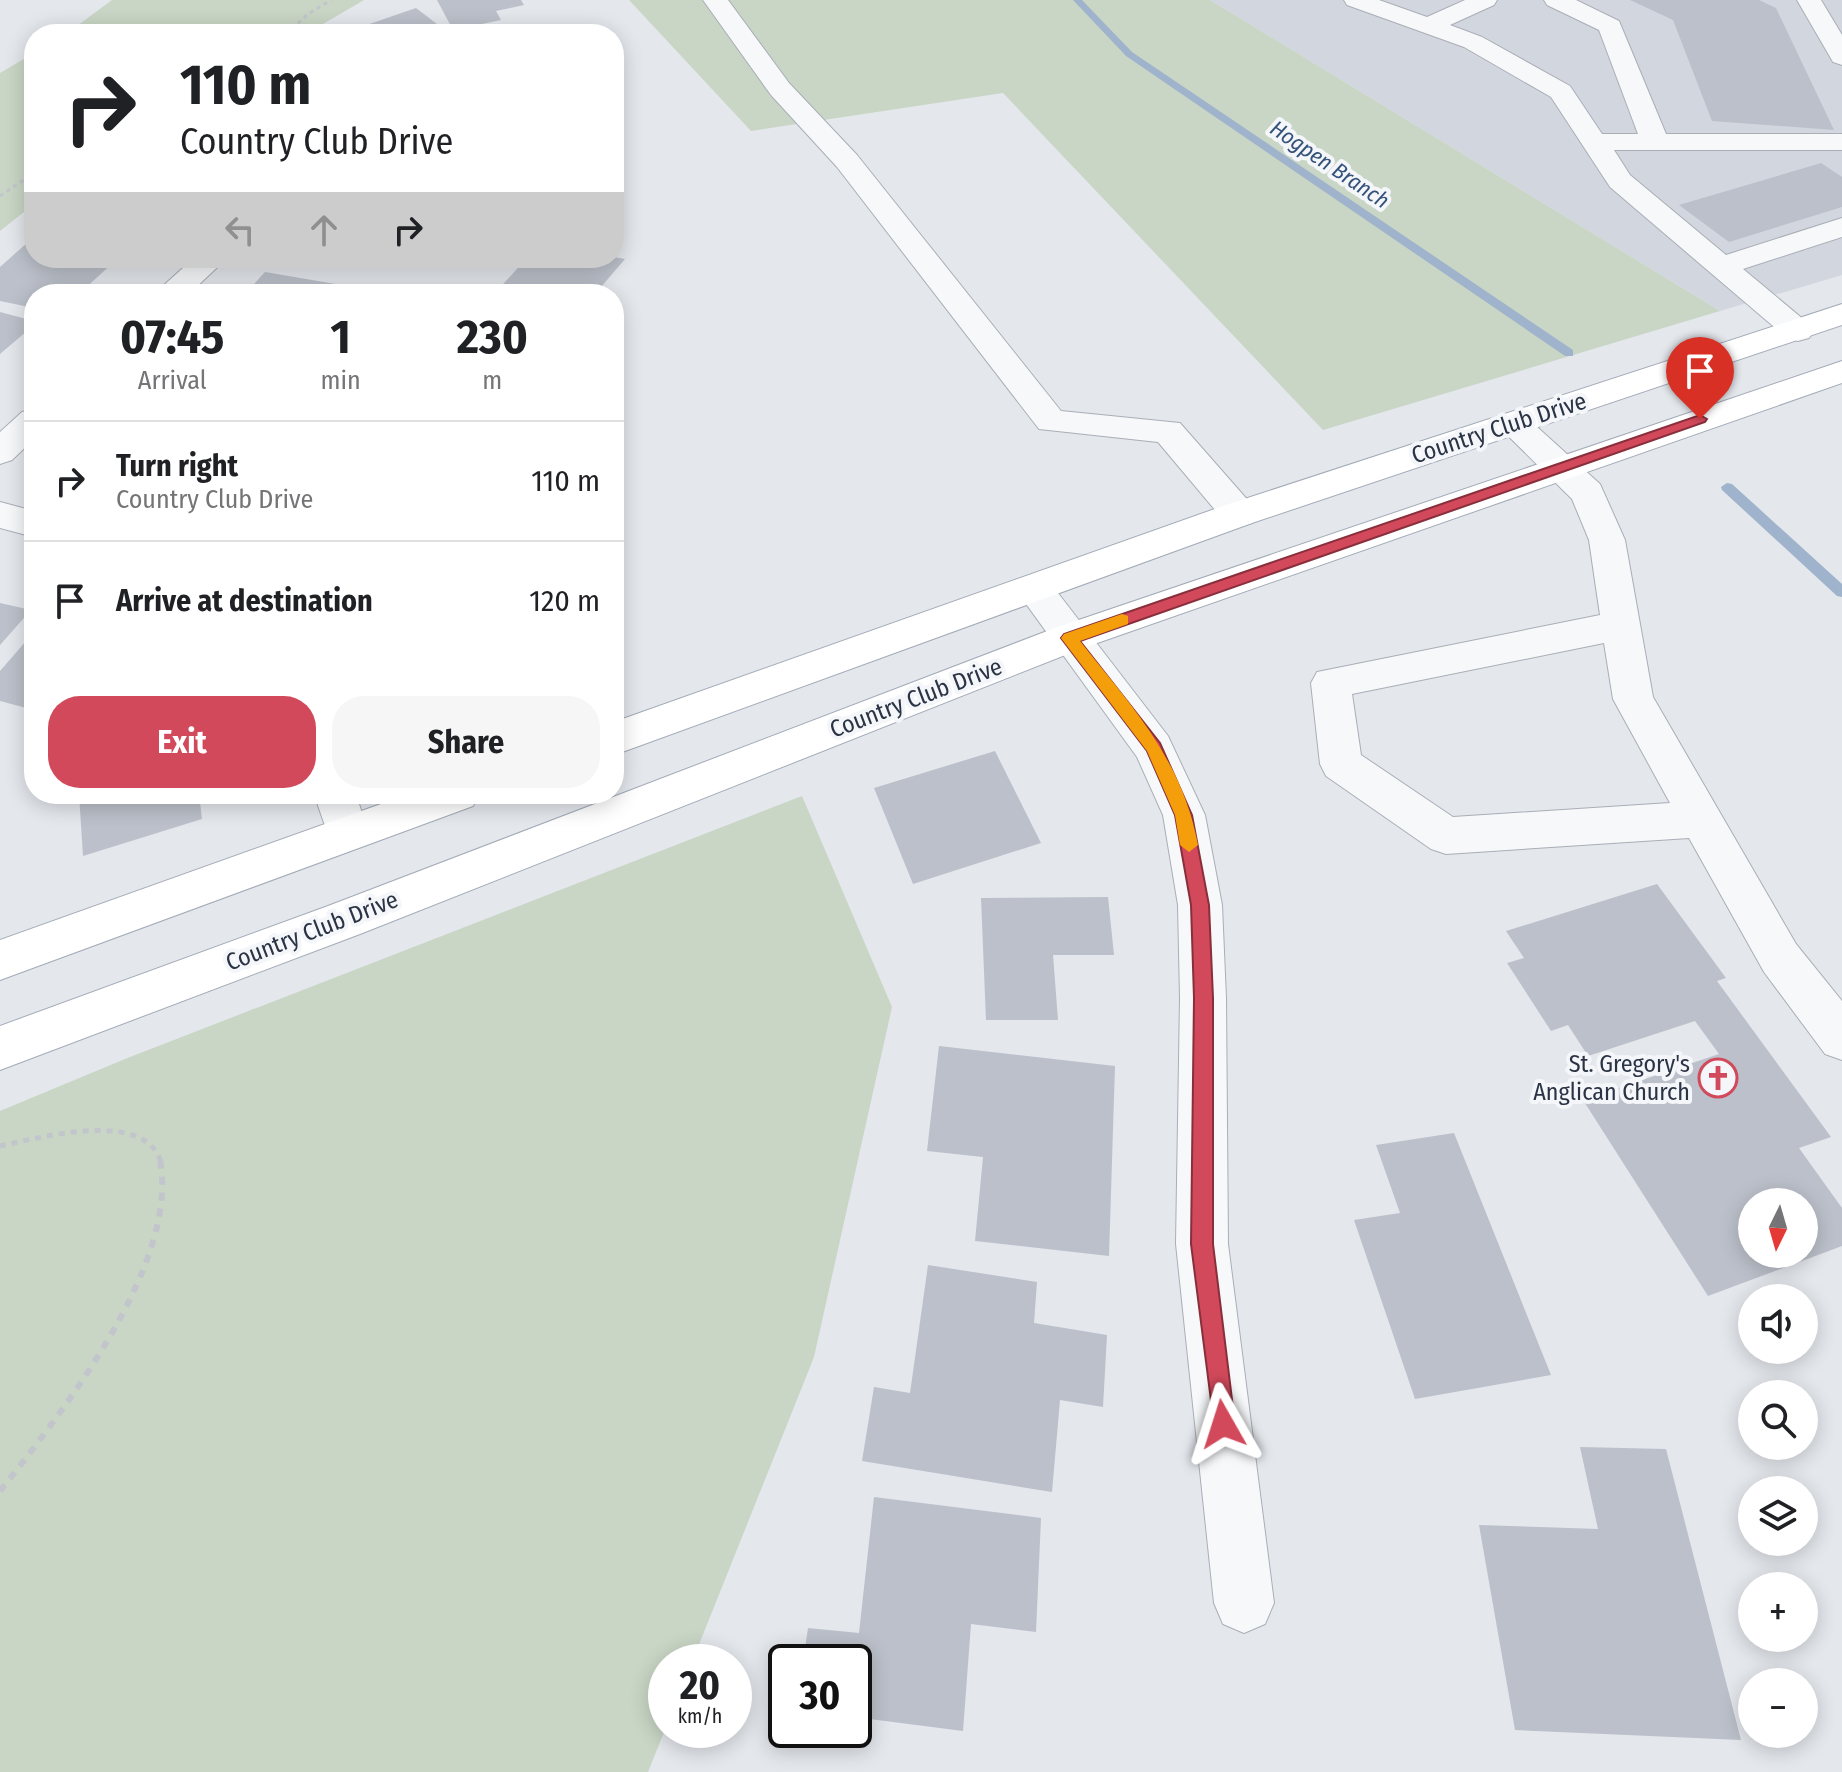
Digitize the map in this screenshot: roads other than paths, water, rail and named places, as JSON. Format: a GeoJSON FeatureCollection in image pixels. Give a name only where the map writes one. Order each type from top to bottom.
{"type":"FeatureCollection","features":[{"type":"Feature","properties":{"kind":"main road","name":"Country Club Drive"},"geometry":{"type":"LineString","coordinates":[[624,735],[1239,514],[1842,314]]}},
{"type":"Feature","properties":{"kind":"main road","name":"Country Club Drive"},"geometry":{"type":"LineString","coordinates":[[0,1048],[359,914],[1069,638],[1842,372]]}},
{"type":"Feature","properties":{"kind":"main road"},"geometry":{"type":"LineString","coordinates":[[0,960],[341,814],[400,804]]}},
{"type":"Feature","properties":{"kind":"street"},"geometry":{"type":"LineString","coordinates":[[715,0],[780,89],[847,161],[1051,421],[1168,431],[1239,514]]}},
{"type":"Feature","properties":{"kind":"street"},"geometry":{"type":"LineString","coordinates":[[1356,0],[1473,42],[1561,92],[1620,181],[1798,331]]}},
{"type":"Feature","properties":{"kind":"street"},"geometry":{"type":"LineString","coordinates":[[1428,26],[1485,0]]}},
{"type":"Feature","properties":{"kind":"street"},"geometry":{"type":"LineString","coordinates":[[1556,0],[1610,26],[1655,142]]}},
{"type":"Feature","properties":{"kind":"street"},"geometry":{"type":"LineString","coordinates":[[1809,0],[1842,57]]}},
{"type":"Feature","properties":{"kind":"street"},"geometry":{"type":"LineString","coordinates":[[1594,142],[1842,142]]}},
{"type":"Feature","properties":{"kind":"street"},"geometry":{"type":"LineString","coordinates":[[1721,266],[1842,227]]}},
{"type":"Feature","properties":{"kind":"street"},"geometry":{"type":"LineString","coordinates":[[182,284],[200,268]]}},
{"type":"Feature","properties":{"kind":"street"},"geometry":{"type":"LineString","coordinates":[[1513,424],[1587,493],[1607,540],[1633,699],[1780,958],[1842,1038]]}},
{"type":"Feature","properties":{"kind":"street"},"geometry":{"type":"LineString","coordinates":[[0,452],[24,429]]}},
{"type":"Feature","properties":{"kind":"street"},"geometry":{"type":"LineString","coordinates":[[0,515],[24,521]]}},
{"type":"Feature","properties":{"kind":"street"},"geometry":{"type":"LineString","coordinates":[[1035,590],[1154,748],[1184,815],[1200,905],[1203,998],[1202,1244],[1244,1603]]}},
{"type":"Feature","properties":{"kind":"street"},"geometry":{"type":"LineString","coordinates":[[1621,625],[1331,683],[1341,764],[1446,836],[1701,819]]}},
{"type":"Feature","properties":{"kind":"waterway","name":"Hogpen Branch"},"geometry":{"type":"LineString","coordinates":[[1077,0],[1129,54],[1569,353]]}},
{"type":"Feature","properties":{"kind":"waterway","name":"Hogpen Branch"},"geometry":{"type":"LineString","coordinates":[[1727,487],[1842,592]]}},
{"type":"Feature","properties":{"kind":"place","name":"St. Gregory's Anglican Church"},"geometry":{"type":"Point","coordinates":[1718,1078]}}]}
